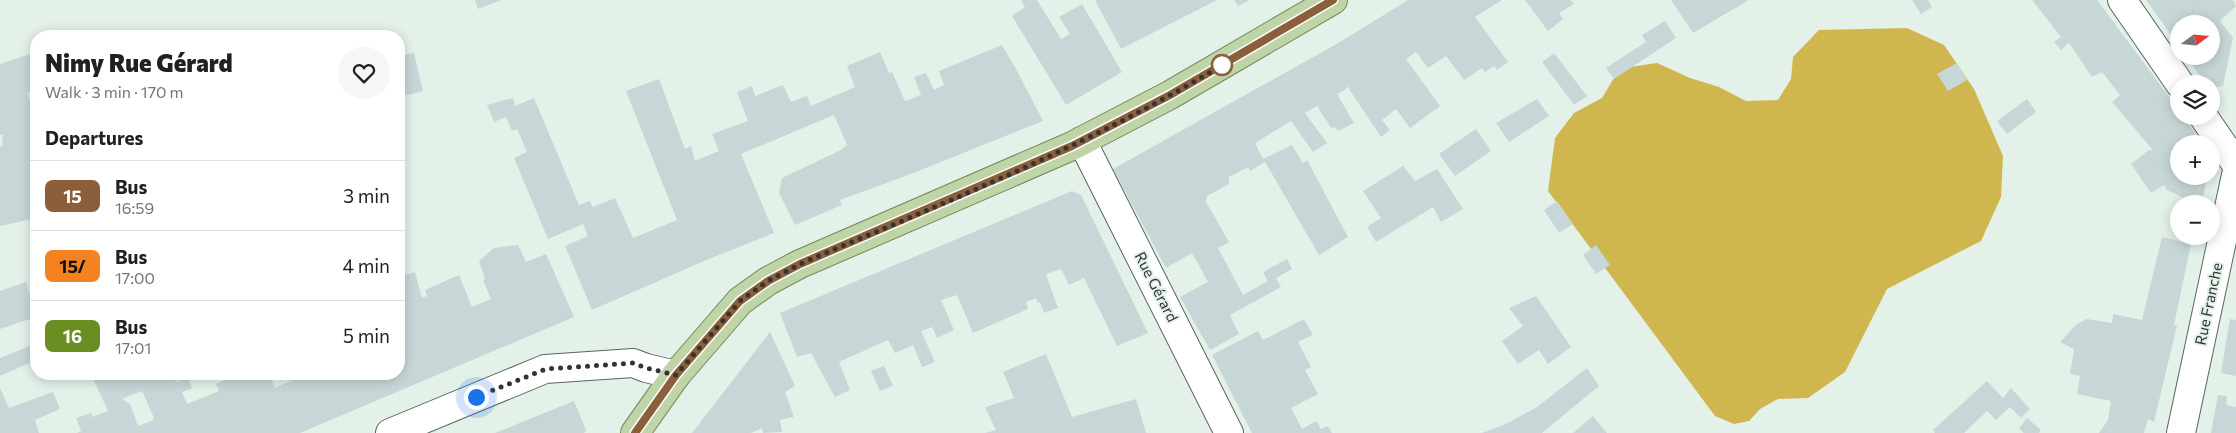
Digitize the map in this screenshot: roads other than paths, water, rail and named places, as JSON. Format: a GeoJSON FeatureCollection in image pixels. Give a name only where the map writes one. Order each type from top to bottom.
{"type":"FeatureCollection","features":[{"type":"Feature","properties":{"kind":"main road"},"geometry":{"type":"LineString","coordinates":[[635,433],[676,375],[740,301],[768,281],[800,264],[1082,141],[1170,95],[1333,0]]}},
{"type":"Feature","properties":{"kind":"street"},"geometry":{"type":"LineString","coordinates":[[2122,0],[2174,75]]}},
{"type":"Feature","properties":{"kind":"street"},"geometry":{"type":"LineString","coordinates":[[2209,125],[2236,164]]}},
{"type":"Feature","properties":{"kind":"street","name":"Rue Gérard"},"geometry":{"type":"LineString","coordinates":[[1082,141],[1229,433]]}},
{"type":"Feature","properties":{"kind":"street","name":"Rue Franche"},"geometry":{"type":"LineString","coordinates":[[2181,433],[2236,175]]}},
{"type":"Feature","properties":{"kind":"street"},"geometry":{"type":"LineString","coordinates":[[390,433],[546,369],[633,363],[676,375]]}}]}
